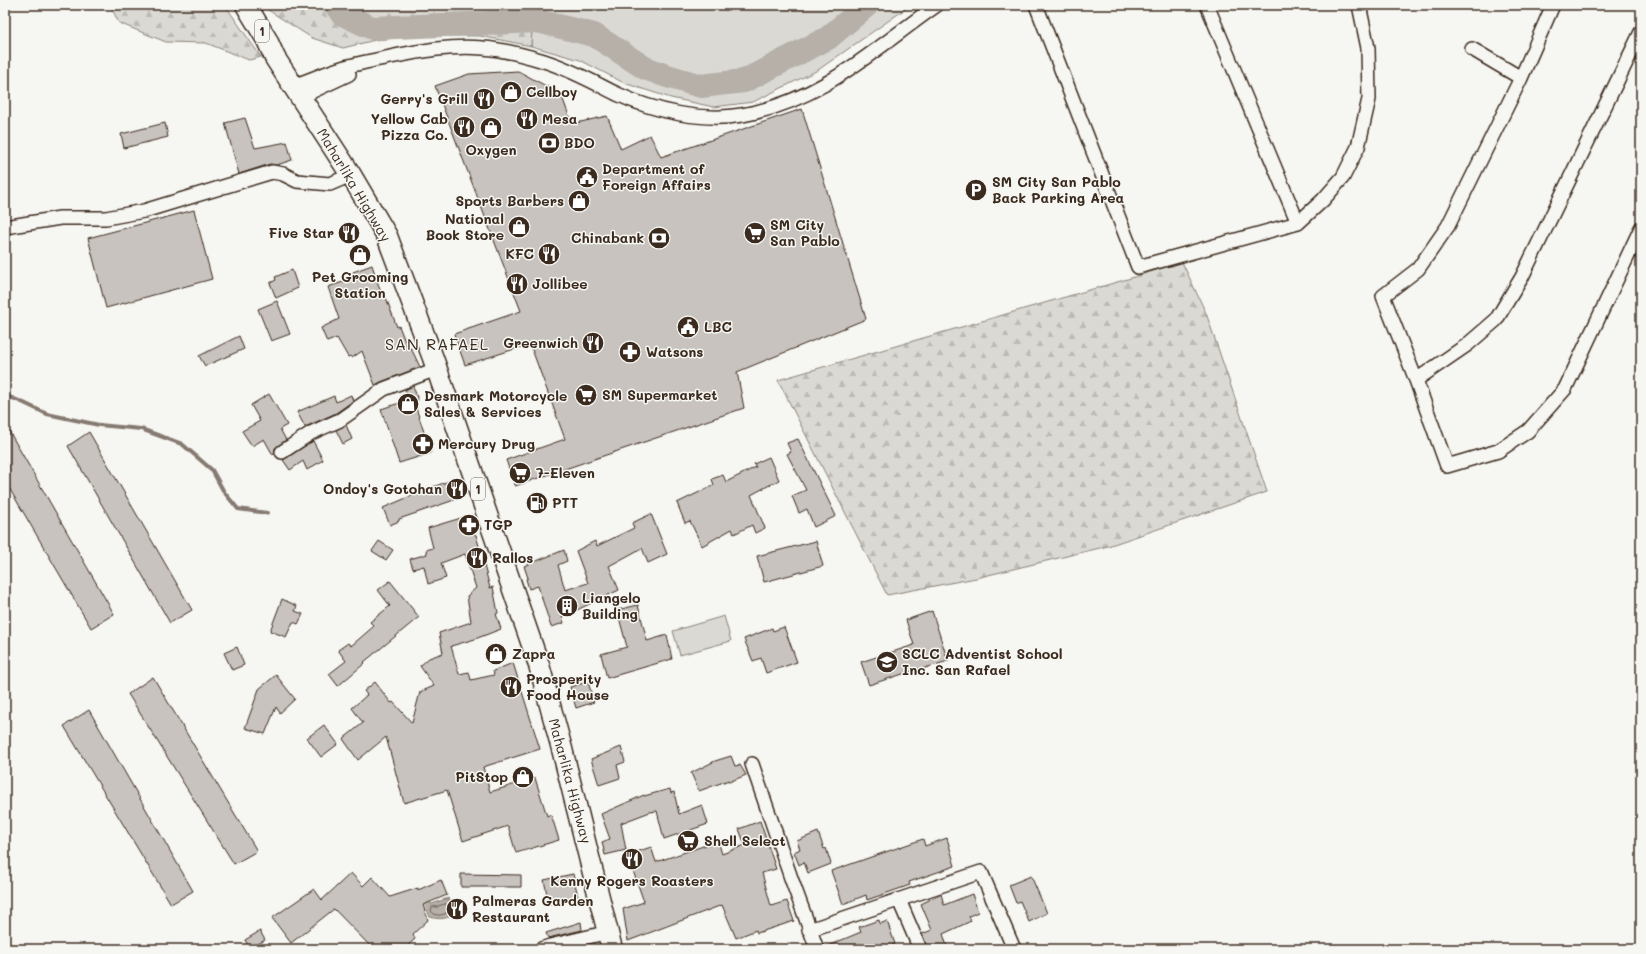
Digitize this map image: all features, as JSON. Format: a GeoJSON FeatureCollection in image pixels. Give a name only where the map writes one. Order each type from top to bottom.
{"type":"FeatureCollection","features":[{"type":"Feature","properties":{"kind":"main road","name":"Maharlika Highway"},"geometry":{"type":"LineString","coordinates":[[246,5],[276,58],[351,175],[387,236],[460,434],[539,665],[562,749],[610,941]]}},
{"type":"Feature","properties":{"kind":"street"},"geometry":{"type":"LineString","coordinates":[[297,92],[353,71],[367,62],[420,51],[456,46],[485,48],[545,61],[582,75],[618,94],[648,106],[678,114],[705,117],[740,115],[791,102],[820,88],[864,60],[937,5]]}},
{"type":"Feature","properties":{"kind":"street"},"geometry":{"type":"LineString","coordinates":[[1036,5],[1138,267],[1298,223],[1323,200],[1343,177],[1358,147],[1369,99],[1368,48],[1359,5]]}},
{"type":"Feature","properties":{"kind":"street"},"geometry":{"type":"LineString","coordinates":[[1207,5],[1298,223]]}},
{"type":"Feature","properties":{"kind":"street"},"geometry":{"type":"LineString","coordinates":[[1553,5],[1521,78],[1448,226],[1418,269],[1383,296],[1416,380],[1447,466],[1498,451],[1528,431],[1565,389],[1641,228]]}},
{"type":"Feature","properties":{"kind":"street"},"geometry":{"type":"LineString","coordinates":[[1416,380],[1467,345],[1496,320],[1522,277],[1641,32]]}},
{"type":"Feature","properties":{"kind":"street"},"geometry":{"type":"LineString","coordinates":[[1472,49],[1521,78]]}},
{"type":"Feature","properties":{"kind":"street"},"geometry":{"type":"LineString","coordinates":[[5,227],[60,218],[106,218],[144,211],[272,172],[283,174],[297,181],[330,184],[351,175]]}},
{"type":"Feature","properties":{"kind":"street"},"geometry":{"type":"LineString","coordinates":[[282,452],[311,433],[340,420],[384,389],[436,368]]}},
{"type":"Feature","properties":{"kind":"street"},"geometry":{"type":"LineString","coordinates":[[752,764],[809,930],[817,949]]}},
{"type":"Feature","properties":{"kind":"street"},"geometry":{"type":"LineString","coordinates":[[809,930],[981,872],[1014,949]]}},
{"type":"Feature","properties":{"kind":"street"},"geometry":{"type":"LineString","coordinates":[[899,900],[920,949]]}},
{"type":"Feature","properties":{"kind":"street"},"geometry":{"type":"LineString","coordinates":[[541,949],[550,946],[610,941]]}},
{"type":"Feature","properties":{"kind":"green space"},"geometry":{"type":"Polygon","coordinates":[[[110,5],[225,5],[261,57],[249,60],[206,43],[166,42],[119,23],[110,5]]]}},
{"type":"Feature","properties":{"kind":"green space"},"geometry":{"type":"Polygon","coordinates":[[[263,5],[533,5],[531,46],[480,36],[419,36],[375,40],[343,48],[312,38],[265,8],[263,5]]]}},
{"type":"Feature","properties":{"kind":"green space"},"geometry":{"type":"Polygon","coordinates":[[[533,5],[911,5],[818,70],[753,102],[714,107],[671,98],[624,83],[580,60],[531,46],[533,5]]]}},
{"type":"Feature","properties":{"kind":"green space"},"geometry":{"type":"Polygon","coordinates":[[[1182,262],[1206,313],[1267,492],[1108,546],[976,578],[887,595],[778,380],[1182,262]]]}},
{"type":"Feature","properties":{"kind":"green space"},"geometry":{"type":"Polygon","coordinates":[[[724,616],[731,641],[680,655],[673,631],[724,616]]]}},
{"type":"Feature","properties":{"kind":"water"},"geometry":{"type":"Polygon","coordinates":[[[421,896],[432,904],[448,898],[452,907],[449,917],[438,919],[430,917],[421,896]]]}},
{"type":"Feature","properties":{"kind":"building"},"geometry":{"type":"Polygon","coordinates":[[[518,71],[561,94],[572,124],[607,116],[621,149],[650,135],[661,157],[802,109],[866,319],[737,372],[744,408],[515,486],[506,460],[565,439],[530,344],[465,365],[454,334],[521,311],[435,86],[469,74],[518,71]]]}},
{"type":"Feature","properties":{"kind":"building"},"geometry":{"type":"Polygon","coordinates":[[[245,118],[255,148],[287,142],[292,160],[277,165],[270,164],[239,174],[225,123],[245,118]]]}},
{"type":"Feature","properties":{"kind":"building"},"geometry":{"type":"Polygon","coordinates":[[[165,123],[168,137],[124,148],[121,134],[165,123]]]}},
{"type":"Feature","properties":{"kind":"building"},"geometry":{"type":"Polygon","coordinates":[[[194,210],[212,279],[106,308],[88,238],[194,210]]]}},
{"type":"Feature","properties":{"kind":"building"},"geometry":{"type":"Polygon","coordinates":[[[372,265],[382,296],[385,295],[397,327],[399,326],[408,349],[411,348],[420,367],[375,385],[362,351],[352,358],[350,356],[348,357],[337,338],[327,342],[321,328],[339,319],[328,287],[355,278],[353,272],[372,265]]]}},
{"type":"Feature","properties":{"kind":"building"},"geometry":{"type":"Polygon","coordinates":[[[292,270],[298,288],[276,298],[270,283],[276,280],[275,277],[292,270]]]}},
{"type":"Feature","properties":{"kind":"building"},"geometry":{"type":"Polygon","coordinates":[[[277,301],[290,334],[271,341],[258,309],[277,301]]]}},
{"type":"Feature","properties":{"kind":"building"},"geometry":{"type":"Polygon","coordinates":[[[239,336],[244,349],[205,366],[199,356],[239,336]]]}},
{"type":"Feature","properties":{"kind":"building"},"geometry":{"type":"Polygon","coordinates":[[[413,386],[418,400],[414,402],[431,453],[399,463],[381,409],[409,400],[405,390],[413,386]]]}},
{"type":"Feature","properties":{"kind":"building"},"geometry":{"type":"Polygon","coordinates":[[[269,394],[287,425],[280,429],[286,440],[275,448],[273,455],[264,439],[252,446],[242,431],[260,421],[251,405],[269,394]]]}},
{"type":"Feature","properties":{"kind":"building"},"geometry":{"type":"Polygon","coordinates":[[[351,395],[353,401],[336,413],[305,427],[297,412],[334,396],[336,402],[351,395]]]}},
{"type":"Feature","properties":{"kind":"building"},"geometry":{"type":"Polygon","coordinates":[[[5,424],[114,614],[91,628],[5,481],[5,424]]]}},
{"type":"Feature","properties":{"kind":"building"},"geometry":{"type":"Polygon","coordinates":[[[346,425],[352,439],[343,444],[336,430],[346,425]]]}},
{"type":"Feature","properties":{"kind":"building"},"geometry":{"type":"Polygon","coordinates":[[[89,432],[192,610],[170,623],[68,446],[89,432]]]}},
{"type":"Feature","properties":{"kind":"building"},"geometry":{"type":"Polygon","coordinates":[[[798,439],[836,516],[814,527],[807,509],[799,513],[792,496],[806,490],[787,454],[791,452],[787,443],[798,439]]]}},
{"type":"Feature","properties":{"kind":"building"},"geometry":{"type":"Polygon","coordinates":[[[313,441],[323,460],[307,470],[303,461],[290,470],[283,460],[313,441]]]}},
{"type":"Feature","properties":{"kind":"building"},"geometry":{"type":"Polygon","coordinates":[[[769,457],[779,480],[751,495],[765,528],[755,533],[752,525],[734,534],[732,529],[702,546],[690,521],[685,523],[677,503],[714,485],[712,479],[723,475],[726,482],[756,467],[754,464],[769,457]]]}},
{"type":"Feature","properties":{"kind":"building"},"geometry":{"type":"Polygon","coordinates":[[[452,480],[457,499],[399,519],[399,521],[390,525],[383,508],[411,495],[452,480]]]}},
{"type":"Feature","properties":{"kind":"building"},"geometry":{"type":"Polygon","coordinates":[[[651,514],[667,554],[648,563],[642,548],[609,566],[619,590],[562,617],[564,623],[551,627],[538,586],[529,589],[526,579],[528,578],[524,566],[564,550],[567,561],[558,565],[565,590],[588,583],[576,551],[595,541],[597,546],[634,528],[632,523],[651,514]]]}},
{"type":"Feature","properties":{"kind":"building"},"geometry":{"type":"Polygon","coordinates":[[[471,515],[490,588],[493,587],[498,613],[496,614],[501,629],[451,646],[459,674],[469,672],[471,680],[494,675],[493,671],[513,663],[540,749],[483,767],[490,792],[535,778],[547,816],[551,814],[559,840],[516,853],[508,826],[463,841],[447,790],[404,803],[386,737],[358,760],[343,739],[363,723],[352,708],[367,695],[364,691],[375,682],[391,703],[393,702],[412,723],[420,692],[434,686],[420,666],[429,658],[443,653],[439,633],[471,622],[467,596],[476,588],[465,554],[441,563],[446,578],[428,584],[424,566],[413,569],[410,559],[427,554],[426,550],[433,548],[428,528],[471,515]]]}},
{"type":"Feature","properties":{"kind":"building"},"geometry":{"type":"Polygon","coordinates":[[[379,541],[393,550],[386,560],[372,551],[379,541]]]}},
{"type":"Feature","properties":{"kind":"building"},"geometry":{"type":"Polygon","coordinates":[[[816,541],[823,566],[764,582],[757,556],[816,541]]]}},
{"type":"Feature","properties":{"kind":"building"},"geometry":{"type":"Polygon","coordinates":[[[390,581],[419,617],[364,662],[365,663],[338,686],[329,674],[346,661],[338,650],[348,643],[351,646],[374,626],[370,622],[390,606],[378,590],[390,581]]]}},
{"type":"Feature","properties":{"kind":"building"},"geometry":{"type":"Polygon","coordinates":[[[282,599],[297,606],[295,611],[303,614],[298,624],[293,622],[286,637],[270,631],[282,599]]]}},
{"type":"Feature","properties":{"kind":"building"},"geometry":{"type":"Polygon","coordinates":[[[638,605],[647,641],[667,635],[672,659],[607,678],[601,654],[627,647],[617,610],[638,605]]]}},
{"type":"Feature","properties":{"kind":"building"},"geometry":{"type":"Polygon","coordinates":[[[932,611],[948,661],[869,685],[861,662],[914,645],[906,620],[932,611]]]}},
{"type":"Feature","properties":{"kind":"building"},"geometry":{"type":"Polygon","coordinates":[[[784,627],[797,662],[766,673],[761,658],[753,661],[744,639],[772,628],[773,631],[784,627]]]}},
{"type":"Feature","properties":{"kind":"building"},"geometry":{"type":"Polygon","coordinates":[[[237,647],[244,665],[232,670],[224,653],[237,647]]]}},
{"type":"Feature","properties":{"kind":"building"},"geometry":{"type":"Polygon","coordinates":[[[276,675],[295,699],[280,713],[276,707],[265,734],[245,728],[259,689],[276,675]]]}},
{"type":"Feature","properties":{"kind":"building"},"geometry":{"type":"Polygon","coordinates":[[[153,677],[257,851],[234,864],[128,694],[153,677]]]}},
{"type":"Feature","properties":{"kind":"building"},"geometry":{"type":"Polygon","coordinates":[[[588,682],[594,702],[576,708],[570,687],[588,682]]]}},
{"type":"Feature","properties":{"kind":"building"},"geometry":{"type":"Polygon","coordinates":[[[89,710],[193,891],[171,904],[64,726],[89,710]]]}},
{"type":"Feature","properties":{"kind":"building"},"geometry":{"type":"Polygon","coordinates":[[[324,725],[338,744],[321,757],[307,738],[324,725]]]}},
{"type":"Feature","properties":{"kind":"building"},"geometry":{"type":"Polygon","coordinates":[[[621,747],[625,762],[617,765],[620,778],[599,785],[591,759],[621,747]]]}},
{"type":"Feature","properties":{"kind":"building"},"geometry":{"type":"Polygon","coordinates":[[[731,756],[735,766],[740,765],[746,775],[699,791],[691,773],[715,761],[731,756]]]}},
{"type":"Feature","properties":{"kind":"building"},"geometry":{"type":"Polygon","coordinates":[[[670,789],[671,793],[674,792],[679,814],[702,805],[708,824],[664,839],[657,811],[650,812],[621,823],[626,850],[605,855],[602,842],[610,839],[601,814],[644,795],[670,789]]]}},
{"type":"Feature","properties":{"kind":"building"},"geometry":{"type":"Polygon","coordinates":[[[760,821],[776,869],[762,873],[771,906],[787,901],[794,921],[757,933],[756,930],[736,938],[722,905],[628,941],[623,909],[644,902],[631,865],[628,866],[625,856],[651,847],[656,862],[718,841],[722,854],[745,845],[739,829],[760,821]]]}},
{"type":"Feature","properties":{"kind":"building"},"geometry":{"type":"Polygon","coordinates":[[[818,832],[824,849],[826,848],[831,864],[808,873],[804,862],[799,865],[794,852],[800,849],[797,841],[818,832]]]}},
{"type":"Feature","properties":{"kind":"building"},"geometry":{"type":"Polygon","coordinates":[[[947,838],[955,866],[909,882],[910,885],[867,900],[866,895],[843,904],[831,871],[923,839],[925,846],[947,838]]]}},
{"type":"Feature","properties":{"kind":"building"},"geometry":{"type":"Polygon","coordinates":[[[351,873],[363,886],[372,877],[390,897],[418,888],[418,890],[441,880],[447,895],[423,905],[428,920],[413,934],[415,939],[404,949],[373,949],[334,909],[291,943],[272,918],[314,889],[322,900],[351,873]]]}},
{"type":"Feature","properties":{"kind":"building"},"geometry":{"type":"Polygon","coordinates":[[[461,874],[521,875],[521,887],[461,887],[461,874]]]}},
{"type":"Feature","properties":{"kind":"building"},"geometry":{"type":"Polygon","coordinates":[[[573,874],[578,897],[549,904],[544,880],[573,874]]]}},
{"type":"Feature","properties":{"kind":"building"},"geometry":{"type":"Polygon","coordinates":[[[1031,876],[1047,913],[1029,922],[1020,901],[1016,903],[1009,885],[1031,876]]]}},
{"type":"Feature","properties":{"kind":"building"},"geometry":{"type":"Polygon","coordinates":[[[941,894],[944,905],[972,894],[978,912],[969,916],[971,921],[943,934],[948,949],[928,949],[922,934],[932,930],[921,904],[941,894]]]}},
{"type":"Feature","properties":{"kind":"building"},"geometry":{"type":"Polygon","coordinates":[[[879,920],[880,924],[887,921],[895,944],[883,949],[825,949],[825,947],[861,932],[859,927],[879,920]]]}},
{"type":"Feature","properties":{"kind":"building"},"geometry":{"type":"Polygon","coordinates":[[[581,922],[582,930],[548,938],[546,933],[581,922]]]}},
{"type":"Feature","properties":{"kind":"building"},"geometry":{"type":"Polygon","coordinates":[[[260,931],[265,940],[250,949],[245,940],[260,931]]]}},
{"type":"Feature","properties":{"kind":"waterway"},"geometry":{"type":"LineString","coordinates":[[336,5],[342,14],[372,28],[538,21],[594,35],[645,68],[701,86],[744,81],[828,38],[867,5]]}},
{"type":"Feature","properties":{"kind":"waterway"},"geometry":{"type":"LineString","coordinates":[[5,395],[47,414],[99,425],[141,429],[182,444],[212,470],[224,492],[238,509],[267,513]]}},
{"type":"Feature","properties":{"kind":"place","name":"Cellboy"},"geometry":{"type":"Point","coordinates":[511,92]}},
{"type":"Feature","properties":{"kind":"place","name":"Gerry's Grill"},"geometry":{"type":"Point","coordinates":[484,99]}},
{"type":"Feature","properties":{"kind":"place","name":"Mesa"},"geometry":{"type":"Point","coordinates":[527,119]}},
{"type":"Feature","properties":{"kind":"place","name":"Yellow Cab Pizza Co."},"geometry":{"type":"Point","coordinates":[464,127]}},
{"type":"Feature","properties":{"kind":"place","name":"Oxygen"},"geometry":{"type":"Point","coordinates":[491,128]}},
{"type":"Feature","properties":{"kind":"place","name":"BDO"},"geometry":{"type":"Point","coordinates":[549,143]}},
{"type":"Feature","properties":{"kind":"place","name":"Department of Foreign Affairs"},"geometry":{"type":"Point","coordinates":[587,177]}},
{"type":"Feature","properties":{"kind":"place","name":"SM City San Pablo Back Parking Area"},"geometry":{"type":"Point","coordinates":[976,190]}},
{"type":"Feature","properties":{"kind":"place","name":"Sports Barbers"},"geometry":{"type":"Point","coordinates":[579,201]}},
{"type":"Feature","properties":{"kind":"place","name":"National Book Store"},"geometry":{"type":"Point","coordinates":[519,227]}},
{"type":"Feature","properties":{"kind":"place","name":"Five Star"},"geometry":{"type":"Point","coordinates":[349,233]}},
{"type":"Feature","properties":{"kind":"place","name":"SM City San Pablo"},"geometry":{"type":"Point","coordinates":[755,233]}},
{"type":"Feature","properties":{"kind":"place","name":"Chinabank"},"geometry":{"type":"Point","coordinates":[659,238]}},
{"type":"Feature","properties":{"kind":"place","name":"KFC"},"geometry":{"type":"Point","coordinates":[549,254]}},
{"type":"Feature","properties":{"kind":"place","name":"Pet Grooming Station"},"geometry":{"type":"Point","coordinates":[360,255]}},
{"type":"Feature","properties":{"kind":"place","name":"Jollibee"},"geometry":{"type":"Point","coordinates":[517,284]}},
{"type":"Feature","properties":{"kind":"place","name":"LBC"},"geometry":{"type":"Point","coordinates":[688,327]}},
{"type":"Feature","properties":{"kind":"place","name":"Greenwich"},"geometry":{"type":"Point","coordinates":[593,343]}},
{"type":"Feature","properties":{"kind":"place","name":"Watsons"},"geometry":{"type":"Point","coordinates":[630,352]}},
{"type":"Feature","properties":{"kind":"place","name":"SM Supermarket"},"geometry":{"type":"Point","coordinates":[586,395]}},
{"type":"Feature","properties":{"kind":"place","name":"Desmark Motorcycle Sales & Services"},"geometry":{"type":"Point","coordinates":[408,404]}},
{"type":"Feature","properties":{"kind":"place","name":"Mercury Drug"},"geometry":{"type":"Point","coordinates":[423,444]}},
{"type":"Feature","properties":{"kind":"place","name":"7-Eleven"},"geometry":{"type":"Point","coordinates":[520,473]}},
{"type":"Feature","properties":{"kind":"place","name":"Ondoy's Gotohan"},"geometry":{"type":"Point","coordinates":[457,489]}},
{"type":"Feature","properties":{"kind":"place","name":"PTT"},"geometry":{"type":"Point","coordinates":[537,503]}},
{"type":"Feature","properties":{"kind":"place","name":"TGP"},"geometry":{"type":"Point","coordinates":[469,525]}},
{"type":"Feature","properties":{"kind":"place","name":"Rallos"},"geometry":{"type":"Point","coordinates":[477,558]}},
{"type":"Feature","properties":{"kind":"place","name":"Liangelo Building"},"geometry":{"type":"Point","coordinates":[567,606]}},
{"type":"Feature","properties":{"kind":"place","name":"Zapra"},"geometry":{"type":"Point","coordinates":[496,654]}},
{"type":"Feature","properties":{"kind":"place","name":"SCLC Adventist School Inc. San Rafael"},"geometry":{"type":"Point","coordinates":[887,662]}},
{"type":"Feature","properties":{"kind":"place","name":"Prosperity Food House"},"geometry":{"type":"Point","coordinates":[511,687]}},
{"type":"Feature","properties":{"kind":"place","name":"PitStop"},"geometry":{"type":"Point","coordinates":[523,777]}},
{"type":"Feature","properties":{"kind":"place","name":"Shell Select"},"geometry":{"type":"Point","coordinates":[688,841]}},
{"type":"Feature","properties":{"kind":"place","name":"Kenny Rogers Roasters"},"geometry":{"type":"Point","coordinates":[632,859]}},
{"type":"Feature","properties":{"kind":"place","name":"Palmeras Garden Restaurant"},"geometry":{"type":"Point","coordinates":[457,909]}},
{"type":"Feature","properties":{"kind":"district","name":"SAN RAFAEL"},"geometry":{"type":"Point","coordinates":[437,344]}}]}
